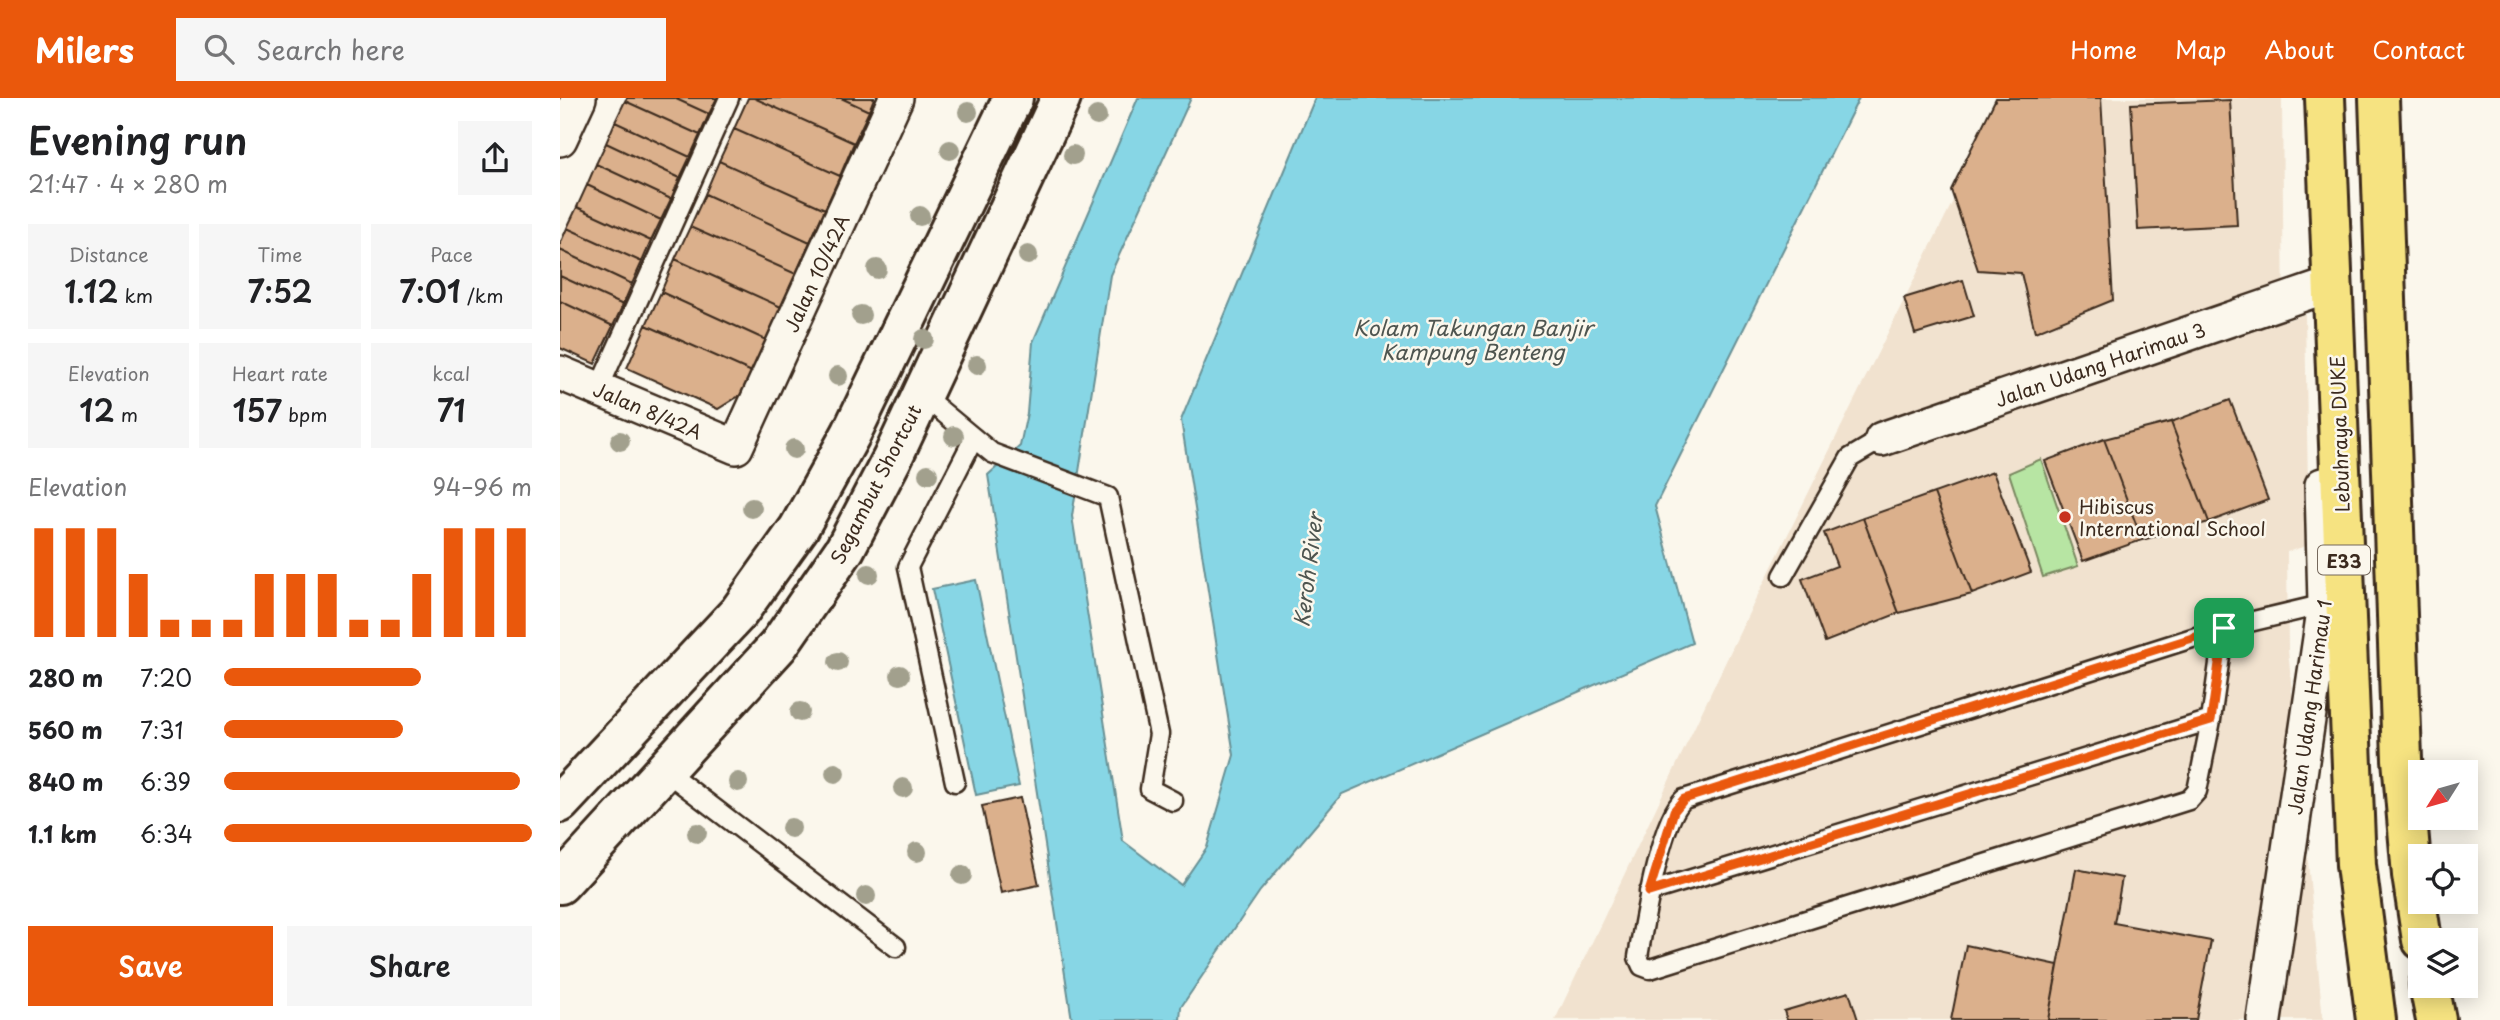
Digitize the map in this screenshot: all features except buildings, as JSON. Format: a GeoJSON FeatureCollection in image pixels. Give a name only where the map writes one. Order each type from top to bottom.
{"type":"FeatureCollection","features":[{"type":"Feature","properties":{"kind":"highway","name":"Lebuhraya DUKE"},"geometry":{"type":"LineString","coordinates":[[2325,98],[2356,865],[2376,1020]]}},
{"type":"Feature","properties":{"kind":"highway","name":"E33"},"geometry":{"type":"LineString","coordinates":[[2379,98],[2402,759],[2412,875],[2420,928]]}},
{"type":"Feature","properties":{"kind":"highway"},"geometry":{"type":"LineString","coordinates":[[2432,998],[2436,1020]]}},
{"type":"Feature","properties":{"kind":"main road"},"geometry":{"type":"LineString","coordinates":[[560,803],[739,612],[799,528],[851,434],[1013,98]]}},
{"type":"Feature","properties":{"kind":"main road","name":"Segambut Shortcut"},"geometry":{"type":"LineString","coordinates":[[560,884],[778,646],[838,559],[892,459],[1061,98]]}},
{"type":"Feature","properties":{"kind":"street"},"geometry":{"type":"LineString","coordinates":[[560,139],[579,98]]}},
{"type":"Feature","properties":{"kind":"street","name":"Jalan 10/42A"},"geometry":{"type":"LineString","coordinates":[[736,447],[895,98]]}},
{"type":"Feature","properties":{"kind":"street","name":"Jalan Udang Harimau 1"},"geometry":{"type":"LineString","coordinates":[[2264,1020],[2325,604],[2312,98]]}},
{"type":"Feature","properties":{"kind":"street","name":"Jalan Udang Harimau 3"},"geometry":{"type":"LineString","coordinates":[[1882,439],[2318,289]]}},
{"type":"Feature","properties":{"kind":"street","name":"Jalan 8/42A"},"geometry":{"type":"LineString","coordinates":[[560,373],[736,447]]}},
{"type":"Feature","properties":{"kind":"lane"},"geometry":{"type":"LineString","coordinates":[[598,390],[729,98]]}},
{"type":"Feature","properties":{"kind":"lane"},"geometry":{"type":"LineString","coordinates":[[921,394],[992,453],[1108,498],[1158,734],[1150,789],[1173,801]]}},
{"type":"Feature","properties":{"kind":"lane"},"geometry":{"type":"LineString","coordinates":[[955,782],[908,567],[975,438]]}},
{"type":"Feature","properties":{"kind":"lane"},"geometry":{"type":"LineString","coordinates":[[1783,576],[1850,458],[1882,439]]}},
{"type":"Feature","properties":{"kind":"lane"},"geometry":{"type":"LineString","coordinates":[[2224,628],[2211,720],[2197,791],[2189,800],[1650,969],[1642,966],[1638,957],[1649,892],[1674,811],[1684,799],[2224,628],[2325,604]]}},
{"type":"Feature","properties":{"kind":"lane"},"geometry":{"type":"LineString","coordinates":[[1649,892],[2211,720]]}},
{"type":"Feature","properties":{"kind":"lane"},"geometry":{"type":"LineString","coordinates":[[664,770],[896,947]]}},
{"type":"Feature","properties":{"kind":"shaded area"},"geometry":{"type":"Polygon","coordinates":[[[2004,98],[2282,98],[2284,321],[2305,314],[2309,545],[2287,552],[2288,650],[2323,1020],[1555,1020],[1747,617],[2004,98]]]}},
{"type":"Feature","properties":{"kind":"green space"},"geometry":{"type":"Polygon","coordinates":[[[2041,459],[2078,566],[2043,577],[2009,473],[2041,459]]]}},
{"type":"Feature","properties":{"kind":"water","name":"Kolam Takungan Banjir Kampung Benteng"},"geometry":{"type":"Polygon","coordinates":[[[1138,98],[1191,98],[1110,275],[1072,516],[1123,841],[1181,885],[1207,847],[1234,755],[1181,420],[1315,98],[1859,98],[1655,506],[1692,643],[1342,794],[1260,891],[1181,1007],[1180,1020],[1072,1020],[988,475],[1020,446],[1027,413],[1033,342],[1138,98]]]}},
{"type":"Feature","properties":{"kind":"water"},"geometry":{"type":"Polygon","coordinates":[[[976,580],[1019,786],[976,795],[932,589],[976,580]]]}},
{"type":"Feature","properties":{"kind":"place","name":"Hibiscus International School"},"geometry":{"type":"Point","coordinates":[2065,517]}},
{"type":"Feature","properties":{"kind":"route"},"geometry":{"type":"LineString","coordinates":[[2224,628],[2211,720],[1649,892],[1674,811],[1684,799],[2224,628]]}},
{"type":"Feature","properties":{"kind":"water label","name":"Keroh River"},"geometry":{"type":"Point","coordinates":[1307,570]}}]}
